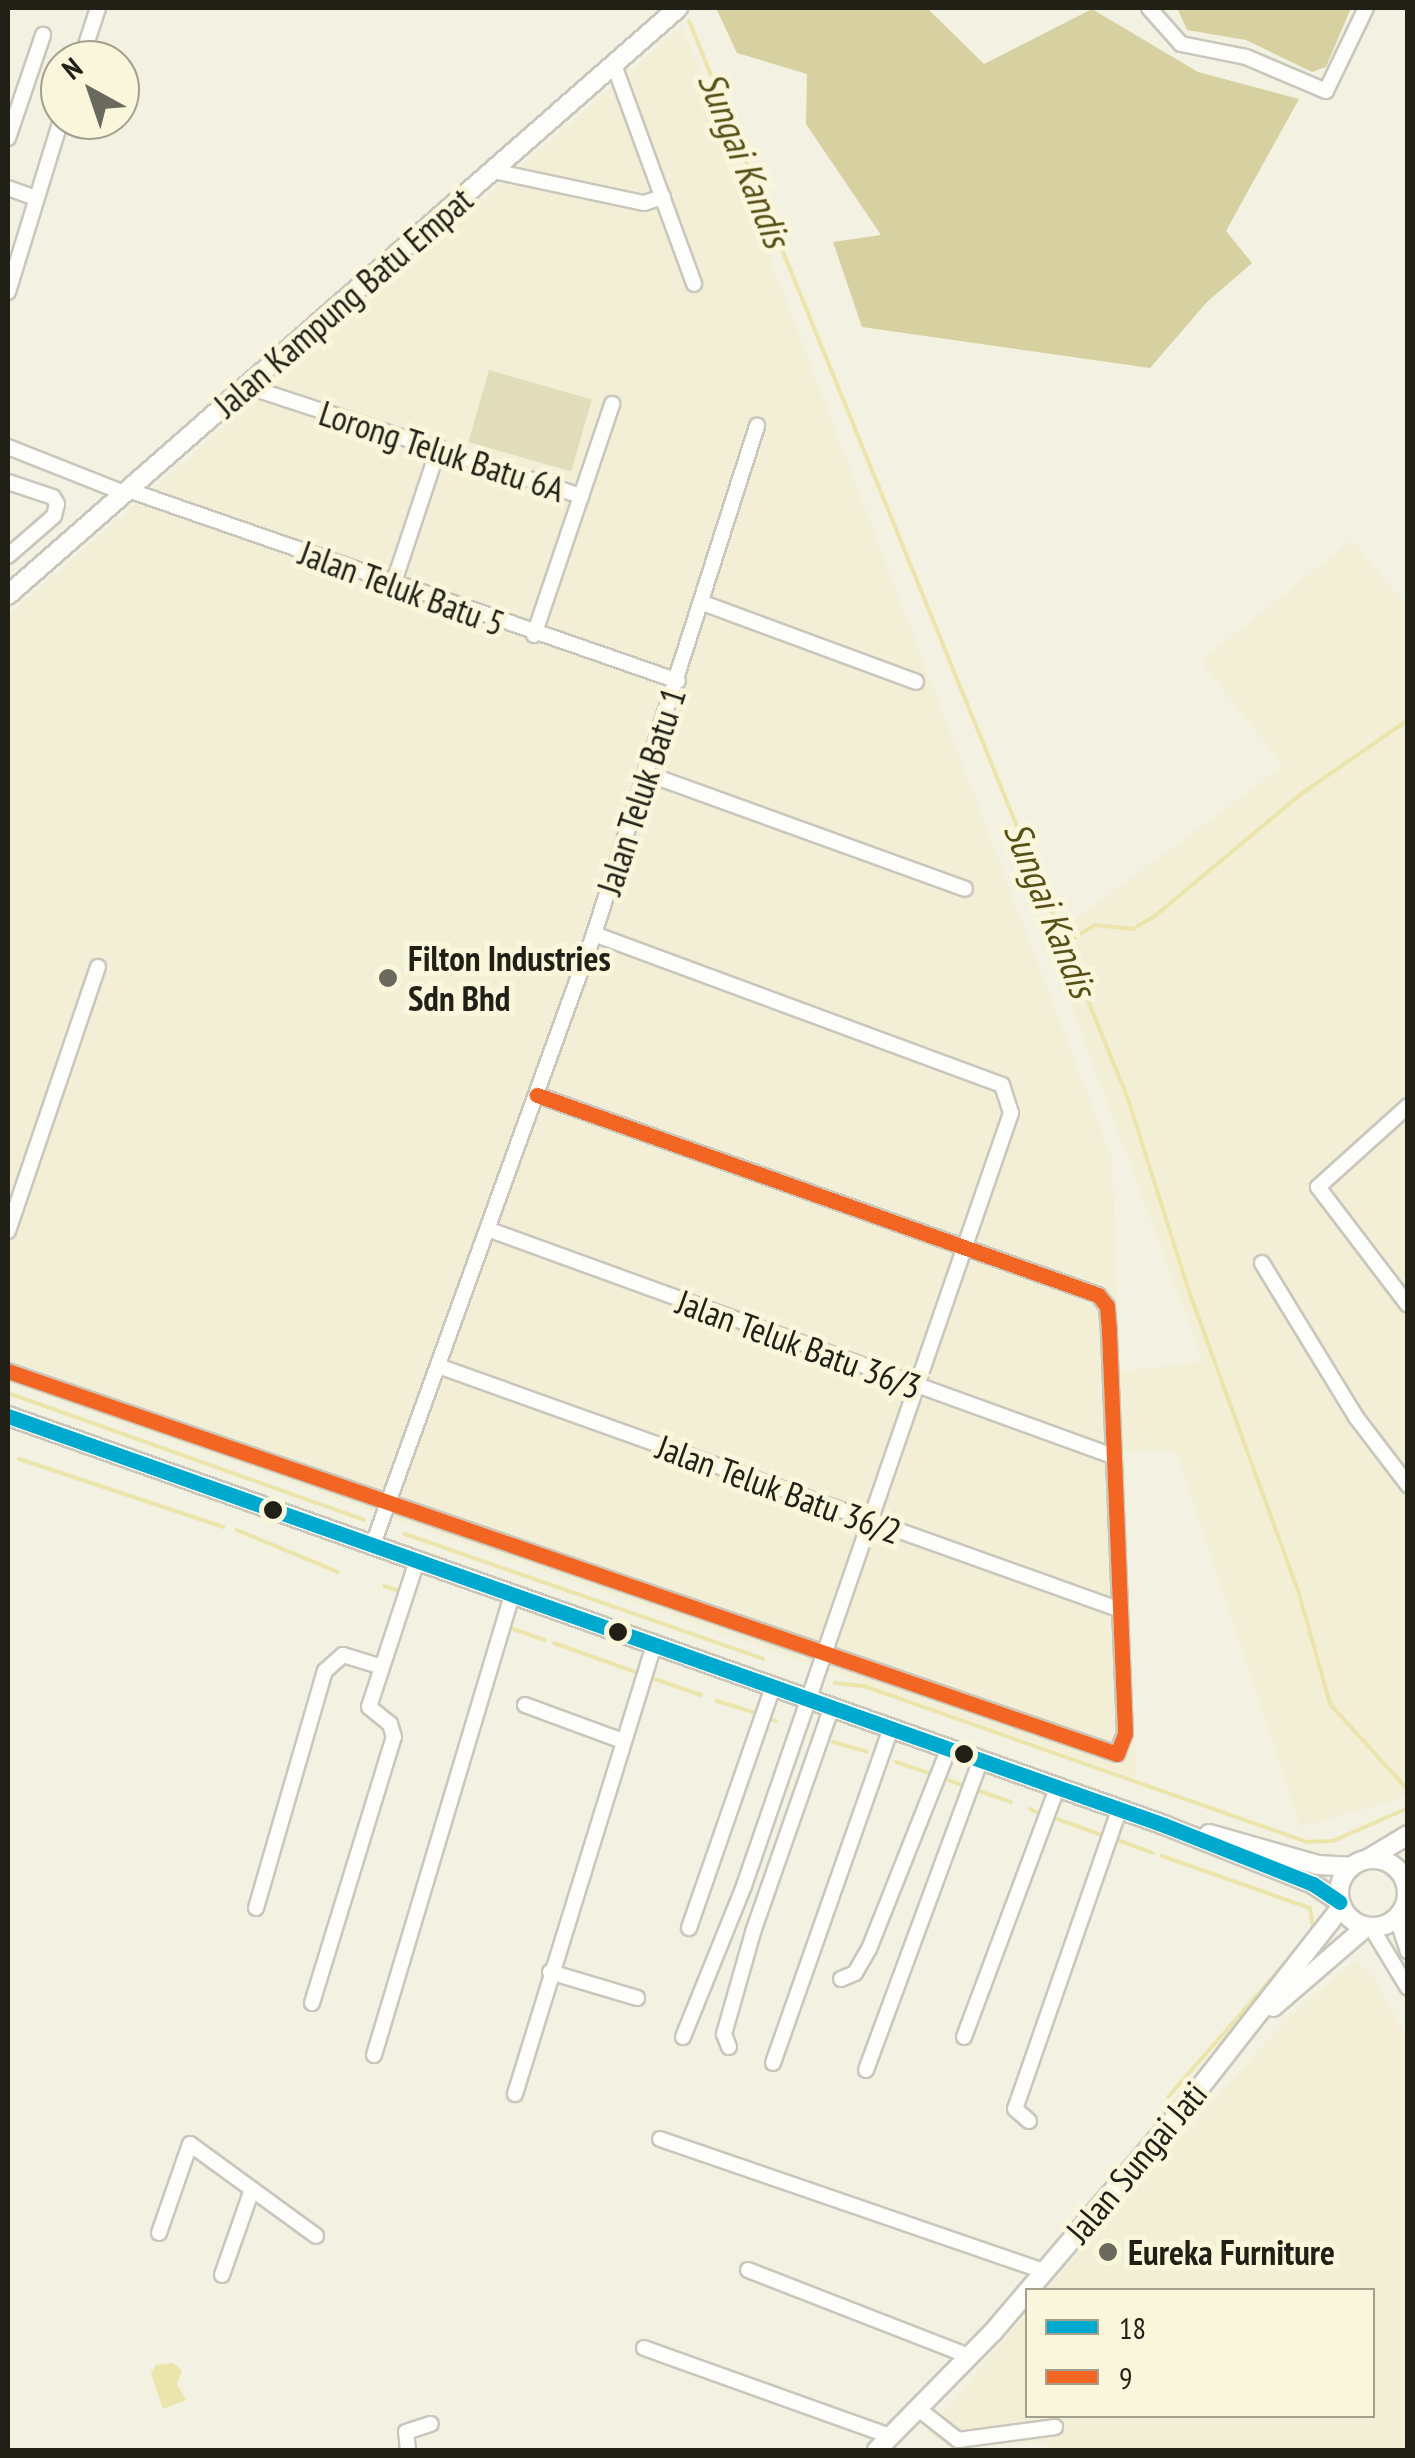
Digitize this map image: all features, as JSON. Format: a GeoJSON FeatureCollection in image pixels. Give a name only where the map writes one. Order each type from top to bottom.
{"type":"FeatureCollection","features":[{"type":"Feature","properties":{"kind":"main road","name":"Jalan Kampung Batu Empat"},"geometry":{"type":"LineString","coordinates":[[8,595],[678,8]]}},
{"type":"Feature","properties":{"kind":"main road"},"geometry":{"type":"LineString","coordinates":[[8,1416],[416,1564],[1164,1825],[1313,1884],[1369,1927]]}},
{"type":"Feature","properties":{"kind":"main road"},"geometry":{"type":"LineString","coordinates":[[1164,1825],[1360,1863],[1405,1877],[1402,1914],[1369,1927],[1242,2034]]}},
{"type":"Feature","properties":{"kind":"main road"},"geometry":{"type":"LineString","coordinates":[[1341,1904],[1360,1863],[1408,1834]]}},
{"type":"Feature","properties":{"kind":"main road","name":"Jalan Sungai Jati"},"geometry":{"type":"LineString","coordinates":[[1030,2288],[1242,2034],[1341,1904]]}},
{"type":"Feature","properties":{"kind":"main road","name":"Jalan Sungai Jati"},"geometry":{"type":"LineString","coordinates":[[876,2450],[921,2411],[1025,2293]]}},
{"type":"Feature","properties":{"kind":"street"},"geometry":{"type":"LineString","coordinates":[[88,40],[98,8]]}},
{"type":"Feature","properties":{"kind":"street"},"geometry":{"type":"LineString","coordinates":[[1148,8],[1181,44],[1246,57],[1326,91],[1366,8]]}},
{"type":"Feature","properties":{"kind":"street"},"geometry":{"type":"LineString","coordinates":[[8,138],[43,34]]}},
{"type":"Feature","properties":{"kind":"street"},"geometry":{"type":"LineString","coordinates":[[614,65],[694,284]]}},
{"type":"Feature","properties":{"kind":"street"},"geometry":{"type":"LineString","coordinates":[[8,292],[55,140]]}},
{"type":"Feature","properties":{"kind":"street"},"geometry":{"type":"LineString","coordinates":[[493,171],[644,203],[663,198]]}},
{"type":"Feature","properties":{"kind":"street"},"geometry":{"type":"LineString","coordinates":[[8,188],[36,198]]}},
{"type":"Feature","properties":{"kind":"street","name":"Lorong Teluk Batu 6A"},"geometry":{"type":"LineString","coordinates":[[246,386],[581,496]]}},
{"type":"Feature","properties":{"kind":"street"},"geometry":{"type":"LineString","coordinates":[[534,636],[612,404]]}},
{"type":"Feature","properties":{"kind":"street","name":"Jalan Teluk Batu 1"},"geometry":{"type":"LineString","coordinates":[[372,1547],[441,1367],[594,934],[703,604],[756,426]]}},
{"type":"Feature","properties":{"kind":"street","name":"Jalan Teluk Batu 5"},"geometry":{"type":"LineString","coordinates":[[8,447],[534,636],[678,681]]}},
{"type":"Feature","properties":{"kind":"street"},"geometry":{"type":"LineString","coordinates":[[393,585],[439,447]]}},
{"type":"Feature","properties":{"kind":"street"},"geometry":{"type":"LineString","coordinates":[[8,482],[53,497],[54,516],[8,556]]}},
{"type":"Feature","properties":{"kind":"street"},"geometry":{"type":"LineString","coordinates":[[703,604],[916,682]]}},
{"type":"Feature","properties":{"kind":"street"},"geometry":{"type":"LineString","coordinates":[[648,774],[965,889]]}},
{"type":"Feature","properties":{"kind":"street"},"geometry":{"type":"LineString","coordinates":[[594,934],[1002,1085],[1011,1112],[822,1650],[744,1886],[683,2037]]}},
{"type":"Feature","properties":{"kind":"street"},"geometry":{"type":"LineString","coordinates":[[8,1231],[98,966]]}},
{"type":"Feature","properties":{"kind":"street"},"geometry":{"type":"LineString","coordinates":[[8,1371],[1117,1754],[1125,1732],[1110,1456],[1107,1306],[1098,1295],[537,1095]]}},
{"type":"Feature","properties":{"kind":"street"},"geometry":{"type":"LineString","coordinates":[[1408,1106],[1318,1187],[1408,1305]]}},
{"type":"Feature","properties":{"kind":"street","name":"Jalan Teluk Batu 36/3"},"geometry":{"type":"LineString","coordinates":[[490,1230],[1110,1456]]}},
{"type":"Feature","properties":{"kind":"street"},"geometry":{"type":"LineString","coordinates":[[1262,1263],[1356,1418],[1408,1484]]}},
{"type":"Feature","properties":{"kind":"street","name":"Jalan Teluk Batu 36/2"},"geometry":{"type":"LineString","coordinates":[[441,1367],[1118,1610]]}},
{"type":"Feature","properties":{"kind":"street"},"geometry":{"type":"LineString","coordinates":[[312,2003],[394,1737],[390,1724],[368,1706],[416,1564]]}},
{"type":"Feature","properties":{"kind":"street"},"geometry":{"type":"LineString","coordinates":[[374,2055],[511,1597]]}},
{"type":"Feature","properties":{"kind":"street"},"geometry":{"type":"LineString","coordinates":[[515,2094],[654,1646]]}},
{"type":"Feature","properties":{"kind":"street"},"geometry":{"type":"LineString","coordinates":[[256,1908],[325,1671],[344,1655],[380,1666]]}},
{"type":"Feature","properties":{"kind":"street"},"geometry":{"type":"LineString","coordinates":[[689,1928],[774,1687]]}},
{"type":"Feature","properties":{"kind":"street"},"geometry":{"type":"LineString","coordinates":[[526,1705],[623,1740]]}},
{"type":"Feature","properties":{"kind":"street"},"geometry":{"type":"LineString","coordinates":[[728,2047],[724,2034],[753,1932],[832,1706]]}},
{"type":"Feature","properties":{"kind":"street"},"geometry":{"type":"LineString","coordinates":[[773,2063],[890,1728]]}},
{"type":"Feature","properties":{"kind":"street"},"geometry":{"type":"LineString","coordinates":[[842,1979],[855,1973],[869,1950],[948,1750]]}},
{"type":"Feature","properties":{"kind":"street"},"geometry":{"type":"LineString","coordinates":[[866,2070],[980,1761]]}},
{"type":"Feature","properties":{"kind":"street"},"geometry":{"type":"LineString","coordinates":[[964,2037],[1057,1788]]}},
{"type":"Feature","properties":{"kind":"street"},"geometry":{"type":"LineString","coordinates":[[1029,2122],[1016,2109],[1119,1810]]}},
{"type":"Feature","properties":{"kind":"street"},"geometry":{"type":"LineString","coordinates":[[1402,1914],[1408,1951]]}},
{"type":"Feature","properties":{"kind":"street"},"geometry":{"type":"LineString","coordinates":[[1369,1927],[1408,1988]]}},
{"type":"Feature","properties":{"kind":"street"},"geometry":{"type":"LineString","coordinates":[[550,1972],[637,1998]]}},
{"type":"Feature","properties":{"kind":"street"},"geometry":{"type":"LineString","coordinates":[[660,2140],[1044,2271]]}},
{"type":"Feature","properties":{"kind":"street"},"geometry":{"type":"LineString","coordinates":[[159,2232],[190,2144],[226,2164],[252,2192],[316,2236]]}},
{"type":"Feature","properties":{"kind":"street"},"geometry":{"type":"LineString","coordinates":[[222,2275],[252,2192]]}},
{"type":"Feature","properties":{"kind":"street"},"geometry":{"type":"LineString","coordinates":[[748,2270],[971,2357]]}},
{"type":"Feature","properties":{"kind":"street"},"geometry":{"type":"LineString","coordinates":[[644,2348],[892,2437]]}},
{"type":"Feature","properties":{"kind":"street"},"geometry":{"type":"LineString","coordinates":[[921,2411],[958,2440],[1055,2427]]}},
{"type":"Feature","properties":{"kind":"street"},"geometry":{"type":"LineString","coordinates":[[408,2450],[406,2432],[431,2424]]}},
{"type":"Feature","properties":{"kind":"shaded area"},"geometry":{"type":"Polygon","coordinates":[[[716,8],[927,8],[984,64],[1092,9],[1198,72],[1299,99],[1226,231],[1252,263],[1207,302],[1150,368],[862,327],[833,242],[881,235],[806,124],[807,74],[737,53],[716,8]]]}},
{"type":"Feature","properties":{"kind":"shaded area"},"geometry":{"type":"Polygon","coordinates":[[[1177,8],[1351,8],[1326,67],[1312,72],[1246,40],[1187,30],[1177,8]]]}},
{"type":"Feature","properties":{"kind":"shaded area"},"geometry":{"type":"Polygon","coordinates":[[[682,26],[1112,1158],[1121,1372],[1203,1361],[1047,940],[1283,766],[1201,661],[1352,540],[1407,606],[1408,1794],[1394,1801],[1300,1827],[1176,1451],[1124,1452],[1136,1778],[8,1383],[8,616],[682,26]]]}},
{"type":"Feature","properties":{"kind":"shaded area"},"geometry":{"type":"Polygon","coordinates":[[[489,370],[592,399],[571,472],[468,442],[489,370]]]}},
{"type":"Feature","properties":{"kind":"shaded area"},"geometry":{"type":"Polygon","coordinates":[[[1355,1960],[1371,1974],[1407,2036],[1407,2450],[1049,2450],[1046,2442],[950,2447],[927,2433],[1025,2314],[1025,2418],[1375,2418],[1375,2288],[1048,2288],[1286,2020],[1355,1960]]]}},
{"type":"Feature","properties":{"kind":"shaded area"},"geometry":{"type":"Polygon","coordinates":[[[173,2363],[182,2370],[177,2384],[186,2400],[163,2409],[151,2373],[156,2365],[173,2363]]]}},
{"type":"Feature","properties":{"kind":"waterway","name":"Sungai Kandis"},"geometry":{"type":"LineString","coordinates":[[689,21],[1128,1099],[1190,1294],[1298,1590],[1330,1704],[1408,1790]]}},
{"type":"Feature","properties":{"kind":"waterway"},"geometry":{"type":"LineString","coordinates":[[1066,943],[1095,925],[1133,929],[1155,916],[1301,794],[1408,720]]}},
{"type":"Feature","properties":{"kind":"waterway"},"geometry":{"type":"LineString","coordinates":[[8,1393],[364,1520]]}},
{"type":"Feature","properties":{"kind":"waterway"},"geometry":{"type":"LineString","coordinates":[[19,1459],[223,1527]]}},
{"type":"Feature","properties":{"kind":"waterway"},"geometry":{"type":"LineString","coordinates":[[237,1530],[338,1572]]}},
{"type":"Feature","properties":{"kind":"waterway"},"geometry":{"type":"LineString","coordinates":[[405,1534],[763,1659]]}},
{"type":"Feature","properties":{"kind":"waterway"},"geometry":{"type":"LineString","coordinates":[[384,1586],[403,1592]]}},
{"type":"Feature","properties":{"kind":"waterway"},"geometry":{"type":"LineString","coordinates":[[513,1629],[545,1640]]}},
{"type":"Feature","properties":{"kind":"waterway"},"geometry":{"type":"LineString","coordinates":[[554,1643],[641,1674]]}},
{"type":"Feature","properties":{"kind":"waterway"},"geometry":{"type":"LineString","coordinates":[[649,1677],[701,1695]]}},
{"type":"Feature","properties":{"kind":"waterway"},"geometry":{"type":"LineString","coordinates":[[835,1683],[864,1686],[1307,1842],[1333,1841],[1408,1808]]}},
{"type":"Feature","properties":{"kind":"waterway"},"geometry":{"type":"LineString","coordinates":[[717,1701],[752,1712]]}},
{"type":"Feature","properties":{"kind":"waterway"},"geometry":{"type":"LineString","coordinates":[[770,1719],[776,1721]]}},
{"type":"Feature","properties":{"kind":"waterway"},"geometry":{"type":"LineString","coordinates":[[833,1742],[867,1752]]}},
{"type":"Feature","properties":{"kind":"waterway"},"geometry":{"type":"LineString","coordinates":[[896,1762],[933,1775]]}},
{"type":"Feature","properties":{"kind":"waterway"},"geometry":{"type":"LineString","coordinates":[[943,1778],[966,1787]]}},
{"type":"Feature","properties":{"kind":"waterway"},"geometry":{"type":"LineString","coordinates":[[973,1789],[1011,1802]]}},
{"type":"Feature","properties":{"kind":"waterway"},"geometry":{"type":"LineString","coordinates":[[1030,1809],[1039,1813]]}},
{"type":"Feature","properties":{"kind":"waterway"},"geometry":{"type":"LineString","coordinates":[[1057,1819],[1105,1836]]}},
{"type":"Feature","properties":{"kind":"waterway"},"geometry":{"type":"LineString","coordinates":[[1115,1839],[1153,1853]]}},
{"type":"Feature","properties":{"kind":"waterway"},"geometry":{"type":"LineString","coordinates":[[1162,1856],[1310,1908],[1313,1927],[1303,1942]]}},
{"type":"Feature","properties":{"kind":"waterway"},"geometry":{"type":"LineString","coordinates":[[1168,2097],[1294,1953]]}},
{"type":"Feature","properties":{"kind":"transit line","name":"9"},"geometry":{"type":"LineString","coordinates":[[8,1371],[1117,1754],[1125,1733],[1109,1331],[1107,1306],[1098,1295],[537,1095]]}},
{"type":"Feature","properties":{"kind":"transit line","name":"18"},"geometry":{"type":"LineString","coordinates":[[8,1416],[1164,1825],[1313,1884],[1340,1902]]}},
{"type":"Feature","properties":{"kind":"place","name":"Filton Industries Sdn Bhd"},"geometry":{"type":"Point","coordinates":[388,978]}},
{"type":"Feature","properties":{"kind":"place","name":"Eureka Furniture"},"geometry":{"type":"Point","coordinates":[1108,2252]}}]}
